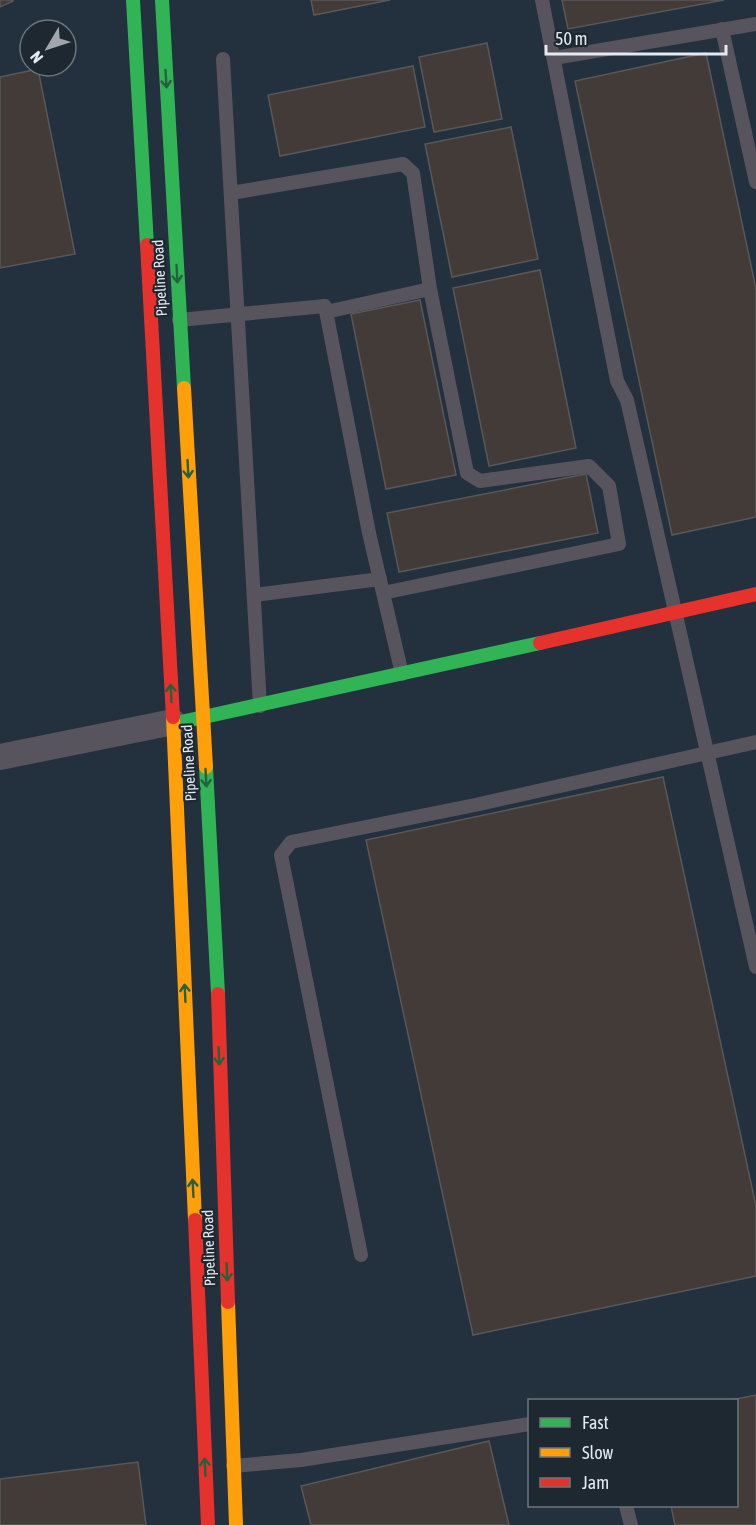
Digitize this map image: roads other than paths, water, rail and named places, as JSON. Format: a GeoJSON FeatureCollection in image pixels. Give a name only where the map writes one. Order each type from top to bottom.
{"type":"FeatureCollection","features":[{"type":"Feature","properties":{"kind":"main road","name":"Pipeline Road"},"geometry":{"type":"LineString","coordinates":[[133,0],[173,722],[211,1245],[233,1466],[236,1525]]}},
{"type":"Feature","properties":{"kind":"main road","name":"Pipeline Road"},"geometry":{"type":"LineString","coordinates":[[162,0],[215,916],[208,1525]]}},
{"type":"Feature","properties":{"kind":"main road"},"geometry":{"type":"LineString","coordinates":[[136,54],[165,54]]}},
{"type":"Feature","properties":{"kind":"main road"},"geometry":{"type":"LineString","coordinates":[[173,722],[203,719],[756,594]]}},
{"type":"Feature","properties":{"kind":"street"},"geometry":{"type":"LineString","coordinates":[[0,757],[173,722]]}},
{"type":"Feature","properties":{"kind":"lane"},"geometry":{"type":"LineString","coordinates":[[542,0],[617,381],[627,400],[673,612],[708,753],[756,967]]}},
{"type":"Feature","properties":{"kind":"lane"},"geometry":{"type":"LineString","coordinates":[[554,58],[756,24]]}},
{"type":"Feature","properties":{"kind":"lane"},"geometry":{"type":"LineString","coordinates":[[722,29],[756,182]]}},
{"type":"Feature","properties":{"kind":"lane"},"geometry":{"type":"LineString","coordinates":[[223,59],[260,706]]}},
{"type":"Feature","properties":{"kind":"lane"},"geometry":{"type":"LineString","coordinates":[[231,194],[403,164],[413,173],[430,289],[467,473],[480,482],[589,466],[609,486],[620,544],[382,586],[254,595]]}},
{"type":"Feature","properties":{"kind":"lane"},"geometry":{"type":"LineString","coordinates":[[326,312],[430,289]]}},
{"type":"Feature","properties":{"kind":"lane"},"geometry":{"type":"LineString","coordinates":[[179,320],[325,306],[402,674]]}},
{"type":"Feature","properties":{"kind":"lane"},"geometry":{"type":"LineString","coordinates":[[362,1255],[281,855],[291,842],[756,742]]}},
{"type":"Feature","properties":{"kind":"lane"},"geometry":{"type":"LineString","coordinates":[[233,1466],[301,1460],[528,1424]]}},
{"type":"Feature","properties":{"kind":"lane"},"geometry":{"type":"LineString","coordinates":[[626,1507],[631,1525]]}}]}
